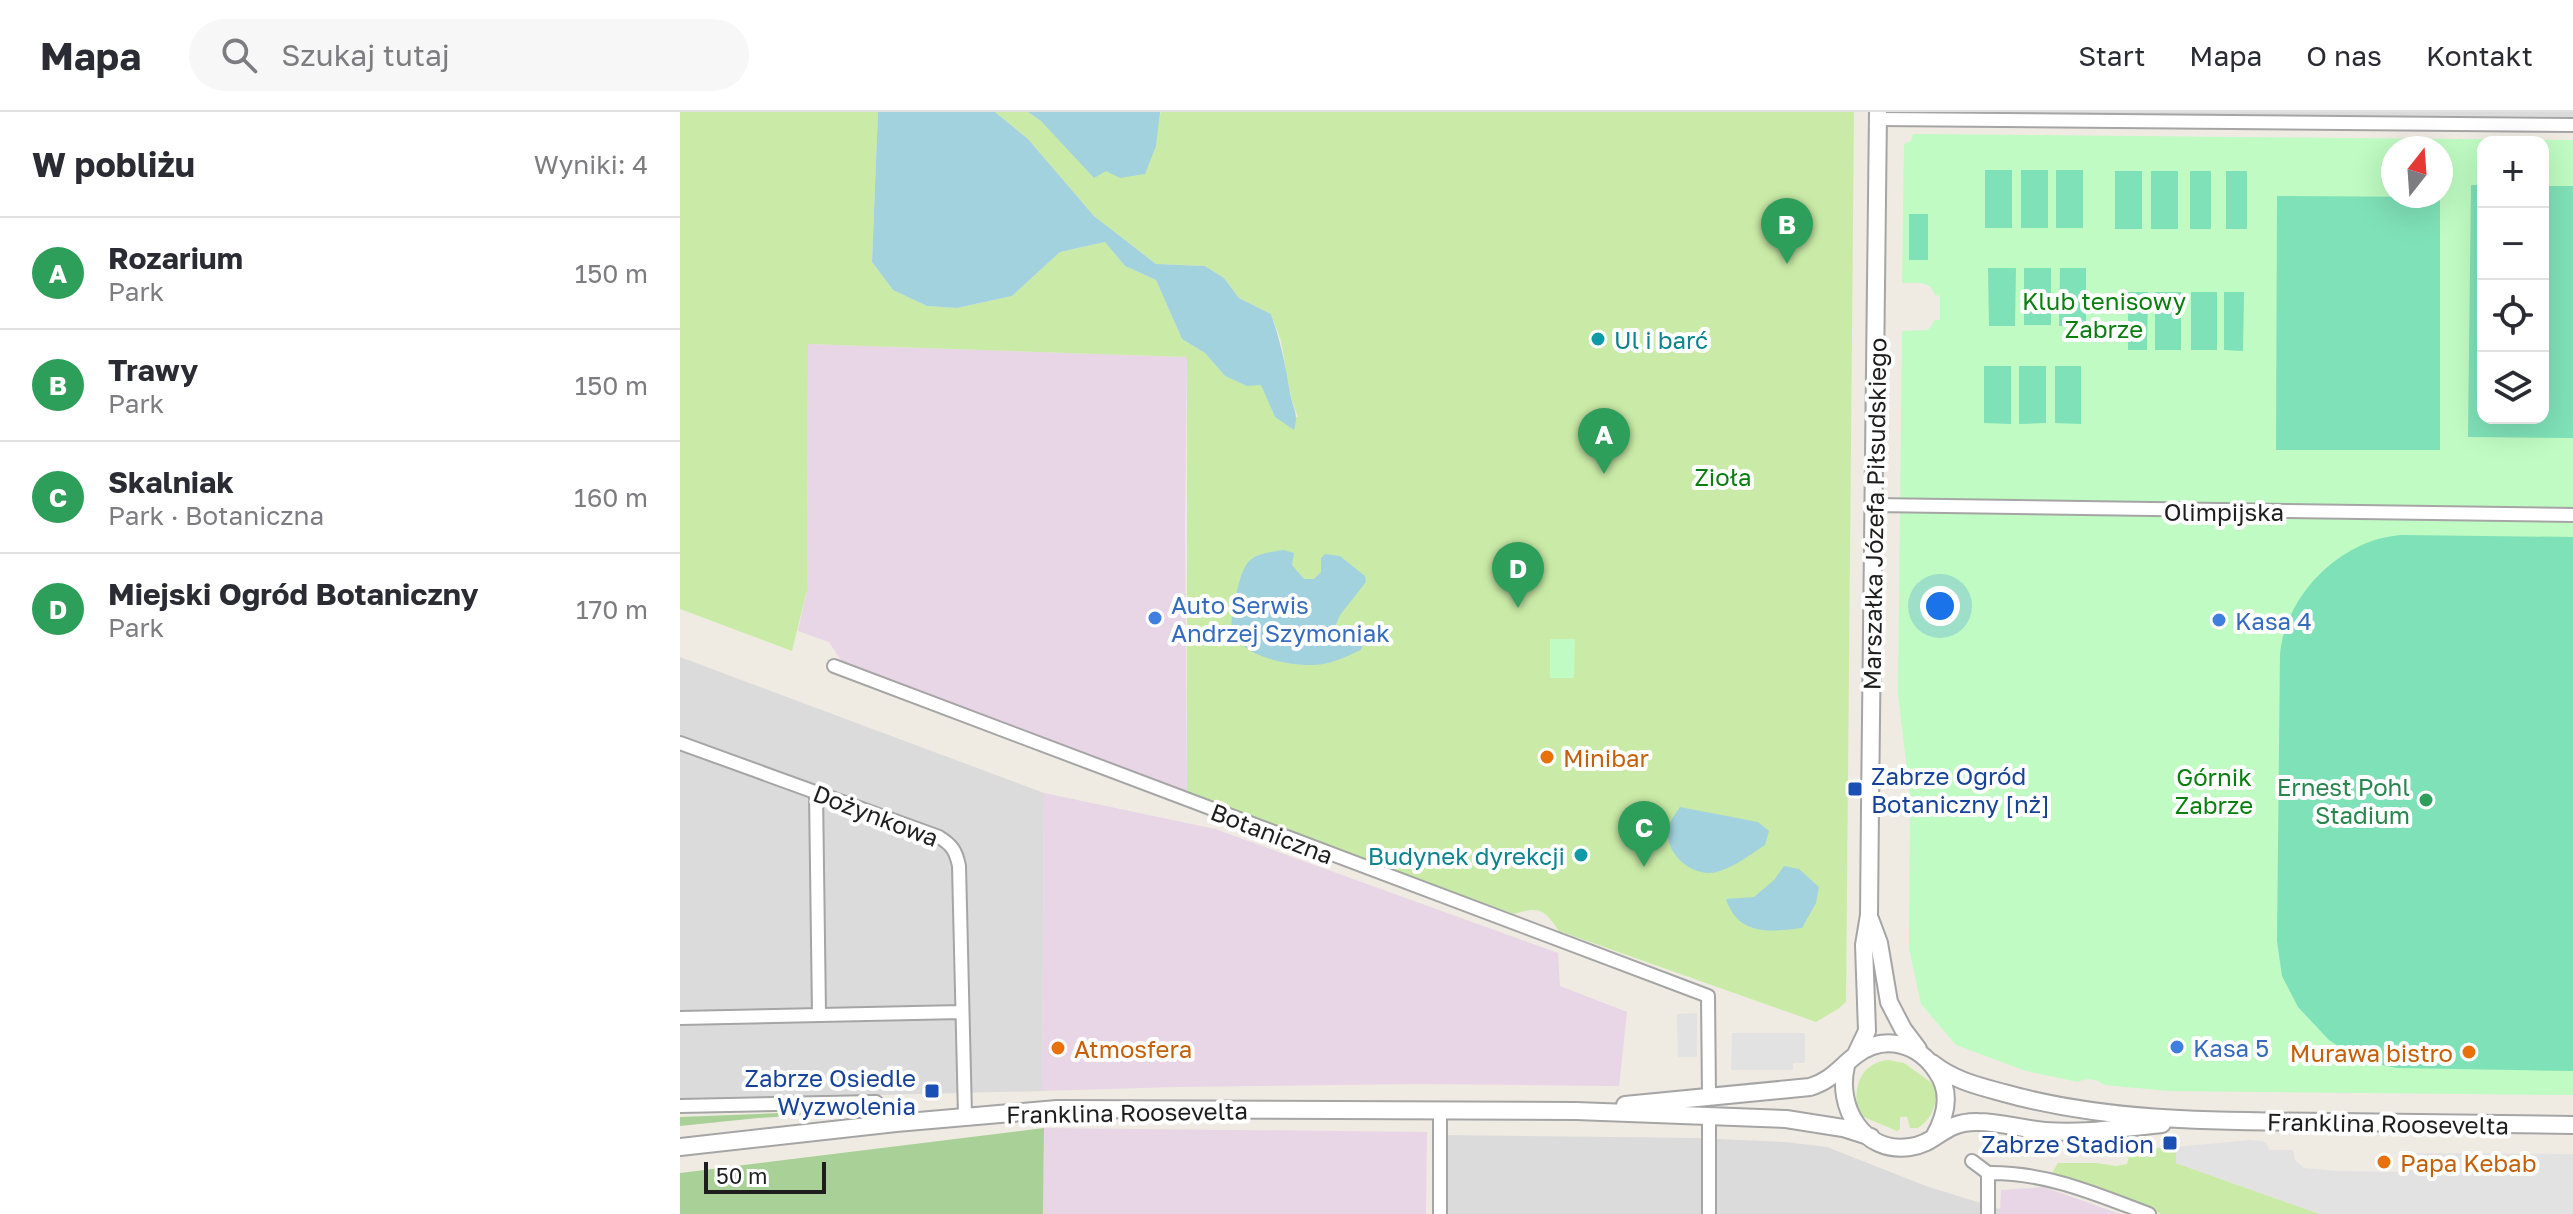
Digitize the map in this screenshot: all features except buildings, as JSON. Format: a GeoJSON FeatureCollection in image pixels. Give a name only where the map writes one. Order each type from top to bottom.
{"type":"FeatureCollection","features":[{"type":"Feature","properties":{"kind":"street"},"geometry":{"type":"LineString","coordinates":[[1878,116],[2403,118],[2573,125]]}},
{"type":"Feature","properties":{"kind":"street","name":"Marszałka Józefa Piłsudskiego"},"geometry":{"type":"LineString","coordinates":[[1850,1061],[1867,1031],[1864,945],[1869,915],[1878,116]]}},
{"type":"Feature","properties":{"kind":"street","name":"Olimpijska"},"geometry":{"type":"LineString","coordinates":[[1874,505],[2573,515]]}},
{"type":"Feature","properties":{"kind":"street","name":"Botaniczna"},"geometry":{"type":"LineString","coordinates":[[834,666],[1708,996],[1709,1095]]}},
{"type":"Feature","properties":{"kind":"street","name":"Dożynkowa"},"geometry":{"type":"LineString","coordinates":[[680,743],[939,837],[956,851],[959,866],[965,1116]]}},
{"type":"Feature","properties":{"kind":"street"},"geometry":{"type":"LineString","coordinates":[[816,792],[819,1014]]}},
{"type":"Feature","properties":{"kind":"street","name":"Marszałka Józefa Piłsudskiego"},"geometry":{"type":"LineString","coordinates":[[1869,915],[1879,943],[1889,1002],[1919,1051]]}},
{"type":"Feature","properties":{"kind":"street"},"geometry":{"type":"LineString","coordinates":[[680,1018],[961,1012]]}},
{"type":"Feature","properties":{"kind":"street"},"geometry":{"type":"LineString","coordinates":[[1887,1043],[1907,1045],[1919,1051],[1942,1078],[1947,1100],[1944,1114],[1934,1137],[1917,1146],[1888,1146],[1871,1137],[1852,1121],[1847,1112],[1843,1088],[1850,1061],[1876,1045],[1887,1043]]}},
{"type":"Feature","properties":{"kind":"street","name":"Franklina Roosevelta"},"geometry":{"type":"LineString","coordinates":[[1576,1111],[1810,1087],[1829,1079],[1850,1061]]}},
{"type":"Feature","properties":{"kind":"street","name":"Franklina Roosevelta"},"geometry":{"type":"LineString","coordinates":[[1932,1063],[1960,1080],[2059,1108],[2204,1121],[2573,1125]]}},
{"type":"Feature","properties":{"kind":"street"},"geometry":{"type":"LineString","coordinates":[[680,1106],[876,1102],[896,1123]]}},
{"type":"Feature","properties":{"kind":"street","name":"Franklina Roosevelta"},"geometry":{"type":"LineString","coordinates":[[680,1147],[965,1116],[1071,1109],[1576,1111],[1800,1121],[1843,1128],[1871,1137]]}},
{"type":"Feature","properties":{"kind":"street"},"geometry":{"type":"LineString","coordinates":[[1440,1111],[1440,1214]]}},
{"type":"Feature","properties":{"kind":"street"},"geometry":{"type":"LineString","coordinates":[[1709,1117],[1709,1214]]}},
{"type":"Feature","properties":{"kind":"street","name":"Franklina Roosevelta"},"geometry":{"type":"LineString","coordinates":[[1934,1137],[1954,1124],[1965,1122],[2082,1132],[2204,1121]]}},
{"type":"Feature","properties":{"kind":"street"},"geometry":{"type":"LineString","coordinates":[[1972,1161],[1988,1173],[2025,1174],[2056,1180],[2149,1214]]}},
{"type":"Feature","properties":{"kind":"street"},"geometry":{"type":"LineString","coordinates":[[1988,1173],[1988,1214]]}},
{"type":"Feature","properties":{"kind":"shaded area"},"geometry":{"type":"Polygon","coordinates":[[[2573,112],[2573,117],[1894,113],[2573,112]]]}},
{"type":"Feature","properties":{"kind":"shaded area"},"geometry":{"type":"Polygon","coordinates":[[[1866,261],[1873,261],[1868,666],[1862,666],[1866,261]]]}},
{"type":"Feature","properties":{"kind":"shaded area"},"geometry":{"type":"Polygon","coordinates":[[[808,344],[1187,357],[1187,795],[842,662],[829,642],[798,631],[807,590],[808,344]]]}},
{"type":"Feature","properties":{"kind":"shaded area"},"geometry":{"type":"Polygon","coordinates":[[[680,657],[1044,793],[1042,1091],[680,1100],[680,657]]]}},
{"type":"Feature","properties":{"kind":"shaded area"},"geometry":{"type":"Polygon","coordinates":[[[1044,793],[1215,829],[1558,953],[1560,986],[1627,1012],[1619,1086],[1421,1084],[1042,1091],[1044,793]]]}},
{"type":"Feature","properties":{"kind":"shaded area"},"geometry":{"type":"Polygon","coordinates":[[[1697,1013],[1697,1057],[1678,1057],[1677,1014],[1697,1013]]]}},
{"type":"Feature","properties":{"kind":"shaded area"},"geometry":{"type":"Polygon","coordinates":[[[1732,1033],[1805,1033],[1805,1063],[1793,1063],[1793,1070],[1731,1070],[1732,1033]]]}},
{"type":"Feature","properties":{"kind":"shaded area"},"geometry":{"type":"Polygon","coordinates":[[[1044,1128],[1427,1132],[1426,1214],[1043,1214],[1044,1128]]]}},
{"type":"Feature","properties":{"kind":"shaded area"},"geometry":{"type":"Polygon","coordinates":[[[1447,1135],[1698,1138],[1827,1147],[1926,1186],[2000,1209],[2000,1214],[1447,1214],[1447,1135]]]}},
{"type":"Feature","properties":{"kind":"shaded area"},"geometry":{"type":"Polygon","coordinates":[[[2250,1140],[2265,1142],[2270,1150],[2293,1150],[2295,1160],[2304,1168],[2337,1171],[2404,1172],[2405,1153],[2573,1154],[2573,1214],[2320,1214],[2176,1163],[2176,1147],[2250,1140]]]}},
{"type":"Feature","properties":{"kind":"shaded area"},"geometry":{"type":"Polygon","coordinates":[[[2044,1187],[2120,1214],[2000,1214],[2001,1190],[2044,1187]]]}},
{"type":"Feature","properties":{"kind":"green space","name":"Zioła"},"geometry":{"type":"Polygon","coordinates":[[[680,112],[878,112],[872,262],[893,290],[927,306],[957,308],[1012,296],[1060,252],[1105,242],[1125,266],[1156,280],[1182,339],[1205,353],[1225,376],[1261,384],[1275,417],[1298,417],[1291,398],[1281,341],[1271,314],[1239,298],[1224,278],[1205,266],[1156,264],[1094,216],[1028,139],[995,112],[1028,112],[1041,121],[1160,112],[1854,112],[1846,1002],[1816,1022],[1559,931],[1541,911],[1514,914],[1187,795],[1187,357],[808,344],[807,590],[792,651],[680,609],[680,112]]]}},
{"type":"Feature","properties":{"kind":"green space","name":"Górnik Zabrze"},"geometry":{"type":"Polygon","coordinates":[[[1913,134],[2381,138],[2381,208],[2453,208],[2453,139],[2477,139],[2477,424],[2549,424],[2549,140],[2573,140],[2573,1095],[2170,1091],[2105,1085],[2092,1079],[2078,1082],[2026,1071],[1956,1045],[1921,1004],[1909,948],[1910,795],[1898,694],[1902,331],[1928,330],[1935,320],[1940,320],[1940,296],[1926,285],[1902,283],[1904,144],[1911,141],[1913,134]]]}},
{"type":"Feature","properties":{"kind":"green space"},"geometry":{"type":"Polygon","coordinates":[[[1985,170],[2012,170],[2012,228],[1985,228],[1985,170]]]}},
{"type":"Feature","properties":{"kind":"green space"},"geometry":{"type":"Polygon","coordinates":[[[2021,170],[2048,170],[2048,228],[2021,228],[2021,170]]]}},
{"type":"Feature","properties":{"kind":"green space"},"geometry":{"type":"Polygon","coordinates":[[[2056,170],[2083,170],[2083,228],[2056,228],[2056,170]]]}},
{"type":"Feature","properties":{"kind":"green space"},"geometry":{"type":"Polygon","coordinates":[[[2115,171],[2142,171],[2142,229],[2115,229],[2115,171]]]}},
{"type":"Feature","properties":{"kind":"green space"},"geometry":{"type":"Polygon","coordinates":[[[2151,171],[2178,171],[2178,229],[2151,229],[2151,171]]]}},
{"type":"Feature","properties":{"kind":"green space"},"geometry":{"type":"Polygon","coordinates":[[[2190,171],[2211,171],[2211,229],[2190,229],[2190,171]]]}},
{"type":"Feature","properties":{"kind":"green space"},"geometry":{"type":"Polygon","coordinates":[[[2226,171],[2247,171],[2247,229],[2226,229],[2226,171]]]}},
{"type":"Feature","properties":{"kind":"green space"},"geometry":{"type":"Polygon","coordinates":[[[2471,185],[2477,185],[2477,424],[2549,424],[2549,186],[2573,186],[2573,438],[2468,437],[2471,185]]]}},
{"type":"Feature","properties":{"kind":"green space"},"geometry":{"type":"Polygon","coordinates":[[[2277,196],[2381,197],[2381,208],[2440,208],[2440,450],[2276,450],[2277,196]]]}},
{"type":"Feature","properties":{"kind":"green space"},"geometry":{"type":"Polygon","coordinates":[[[1909,214],[1928,214],[1928,260],[1909,260],[1909,214]]]}},
{"type":"Feature","properties":{"kind":"green space"},"geometry":{"type":"Polygon","coordinates":[[[1988,268],[2016,268],[2015,326],[1989,326],[1988,268]]]}},
{"type":"Feature","properties":{"kind":"green space"},"geometry":{"type":"Polygon","coordinates":[[[2024,268],[2051,268],[2051,325],[2024,325],[2024,268]]]}},
{"type":"Feature","properties":{"kind":"green space"},"geometry":{"type":"Polygon","coordinates":[[[2060,268],[2086,268],[2086,326],[2059,326],[2060,268]]]}},
{"type":"Feature","properties":{"kind":"green space"},"geometry":{"type":"Polygon","coordinates":[[[2128,292],[2148,292],[2147,350],[2128,350],[2128,292]]]}},
{"type":"Feature","properties":{"kind":"green space"},"geometry":{"type":"Polygon","coordinates":[[[2155,292],[2181,292],[2181,350],[2155,350],[2155,292]]]}},
{"type":"Feature","properties":{"kind":"green space"},"geometry":{"type":"Polygon","coordinates":[[[2191,292],[2217,292],[2217,350],[2191,350],[2191,292]]]}},
{"type":"Feature","properties":{"kind":"green space"},"geometry":{"type":"Polygon","coordinates":[[[2224,292],[2244,292],[2243,351],[2224,350],[2224,292]]]}},
{"type":"Feature","properties":{"kind":"green space"},"geometry":{"type":"Polygon","coordinates":[[[1984,366],[2011,366],[2011,424],[1984,423],[1984,366]]]}},
{"type":"Feature","properties":{"kind":"green space"},"geometry":{"type":"Polygon","coordinates":[[[2019,366],[2046,366],[2046,423],[2019,424],[2019,366]]]}},
{"type":"Feature","properties":{"kind":"green space"},"geometry":{"type":"Polygon","coordinates":[[[2055,366],[2081,366],[2081,424],[2055,423],[2055,366]]]}},
{"type":"Feature","properties":{"kind":"green space","name":"Ernest Pohl Stadium"},"geometry":{"type":"Polygon","coordinates":[[[2403,535],[2573,537],[2573,1071],[2396,1068],[2360,1060],[2329,1040],[2298,1007],[2282,976],[2277,941],[2280,654],[2285,632],[2305,591],[2339,558],[2359,546],[2403,535]]]}},
{"type":"Feature","properties":{"kind":"green space"},"geometry":{"type":"Polygon","coordinates":[[[1550,639],[1575,639],[1574,678],[1550,678],[1550,639]]]}},
{"type":"Feature","properties":{"kind":"green space"},"geometry":{"type":"Polygon","coordinates":[[[1888,1060],[1904,1063],[1936,1086],[1933,1110],[1918,1128],[1910,1128],[1907,1117],[1900,1117],[1900,1129],[1897,1131],[1859,1115],[1856,1096],[1860,1079],[1870,1066],[1888,1060]]]}},
{"type":"Feature","properties":{"kind":"green space"},"geometry":{"type":"Polygon","coordinates":[[[827,1114],[680,1126],[680,1117],[827,1114]]]}},
{"type":"Feature","properties":{"kind":"green space"},"geometry":{"type":"Polygon","coordinates":[[[1044,1128],[1043,1214],[680,1214],[680,1173],[1044,1128]]]}},
{"type":"Feature","properties":{"kind":"green space"},"geometry":{"type":"Polygon","coordinates":[[[2176,1147],[2176,1163],[2320,1214],[2162,1214],[2052,1173],[2058,1163],[2116,1166],[2127,1164],[2131,1149],[2176,1147]]]}},
{"type":"Feature","properties":{"kind":"water"},"geometry":{"type":"Polygon","coordinates":[[[878,112],[995,112],[1028,139],[1094,216],[1156,264],[1205,266],[1224,278],[1239,298],[1271,314],[1295,411],[1294,430],[1275,417],[1261,385],[1247,386],[1225,376],[1205,353],[1182,339],[1156,280],[1125,266],[1105,242],[1060,252],[1012,296],[957,308],[927,306],[893,290],[872,262],[878,112]]]}},
{"type":"Feature","properties":{"kind":"water"},"geometry":{"type":"Polygon","coordinates":[[[1028,112],[1160,112],[1156,146],[1145,174],[1120,178],[1106,171],[1094,178],[1041,121],[1028,112]]]}},
{"type":"Feature","properties":{"kind":"water"},"geometry":{"type":"Polygon","coordinates":[[[1284,550],[1294,553],[1292,565],[1304,579],[1314,579],[1321,572],[1321,558],[1325,554],[1340,556],[1365,576],[1366,582],[1340,615],[1335,627],[1337,637],[1354,639],[1363,645],[1361,650],[1326,664],[1304,665],[1268,658],[1245,647],[1238,640],[1233,631],[1232,618],[1245,566],[1262,554],[1284,550]]]}},
{"type":"Feature","properties":{"kind":"water"},"geometry":{"type":"Polygon","coordinates":[[[1680,807],[1758,822],[1769,831],[1765,845],[1720,871],[1711,873],[1692,869],[1677,857],[1668,840],[1670,824],[1680,807]]]}},
{"type":"Feature","properties":{"kind":"water"},"geometry":{"type":"Polygon","coordinates":[[[1784,866],[1799,869],[1819,887],[1816,903],[1802,928],[1756,929],[1738,920],[1726,899],[1754,897],[1774,880],[1784,866]]]}},
{"type":"Feature","properties":{"kind":"place","name":"Trawy"},"geometry":{"type":"Point","coordinates":[1787,264]}},
{"type":"Feature","properties":{"kind":"place","name":"Ul i barć"},"geometry":{"type":"Point","coordinates":[1598,339]}},
{"type":"Feature","properties":{"kind":"place","name":"Rozarium"},"geometry":{"type":"Point","coordinates":[1604,474]}},
{"type":"Feature","properties":{"kind":"place","name":"Miejski Ogród Botaniczny"},"geometry":{"type":"Point","coordinates":[1518,608]}},
{"type":"Feature","properties":{"kind":"place","name":"Auto Serwis Andrzej Szymoniak"},"geometry":{"type":"Point","coordinates":[1155,618]}},
{"type":"Feature","properties":{"kind":"place","name":"Kasa 4"},"geometry":{"type":"Point","coordinates":[2219,620]}},
{"type":"Feature","properties":{"kind":"place","name":"Minibar"},"geometry":{"type":"Point","coordinates":[1547,757]}},
{"type":"Feature","properties":{"kind":"place","name":"Zabrze Ogród Botaniczny [nż]"},"geometry":{"type":"Point","coordinates":[1855,789]}},
{"type":"Feature","properties":{"kind":"place","name":"Ernest Pohl Stadium"},"geometry":{"type":"Point","coordinates":[2426,800]}},
{"type":"Feature","properties":{"kind":"place","name":"Budynek dyrekcji"},"geometry":{"type":"Point","coordinates":[1581,855]}},
{"type":"Feature","properties":{"kind":"place","name":"Skalniak"},"geometry":{"type":"Point","coordinates":[1644,867]}},
{"type":"Feature","properties":{"kind":"place","name":"Kasa 5"},"geometry":{"type":"Point","coordinates":[2177,1047]}},
{"type":"Feature","properties":{"kind":"place","name":"Atmosfera"},"geometry":{"type":"Point","coordinates":[1058,1048]}},
{"type":"Feature","properties":{"kind":"place","name":"Murawa bistro"},"geometry":{"type":"Point","coordinates":[2469,1052]}},
{"type":"Feature","properties":{"kind":"place","name":"Zabrze Osiedle Wyzwolenia"},"geometry":{"type":"Point","coordinates":[932,1091]}},
{"type":"Feature","properties":{"kind":"place","name":"Zabrze Stadion"},"geometry":{"type":"Point","coordinates":[2170,1143]}},
{"type":"Feature","properties":{"kind":"place","name":"Papa Kebab"},"geometry":{"type":"Point","coordinates":[2384,1162]}},
{"type":"Feature","properties":{"kind":"park label","name":"Klub tenisowy Zabrze"},"geometry":{"type":"Point","coordinates":[2104,314]}}]}
